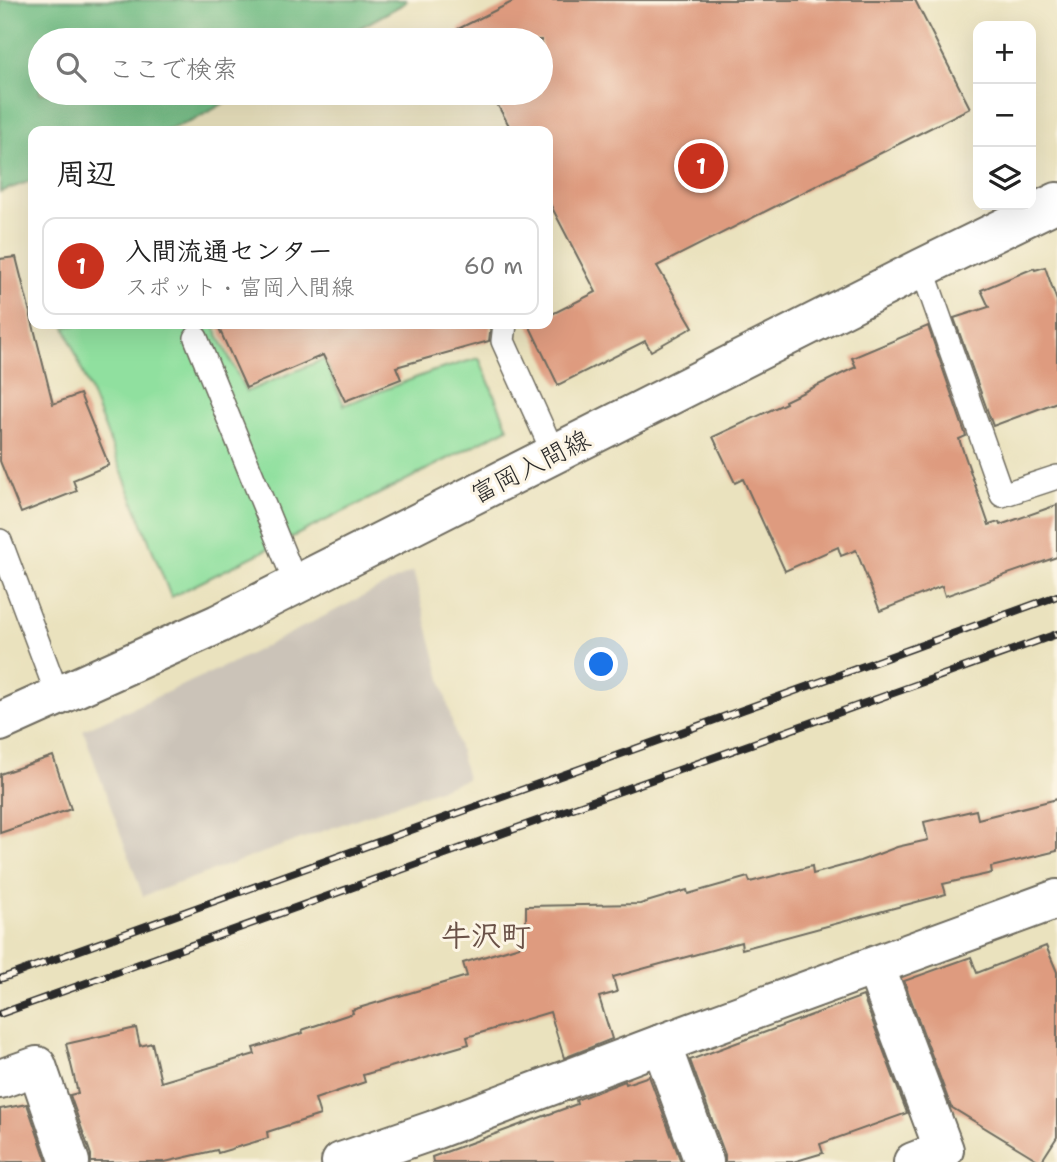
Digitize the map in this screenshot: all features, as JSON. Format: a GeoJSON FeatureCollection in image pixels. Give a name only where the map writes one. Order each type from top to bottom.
{"type":"FeatureCollection","features":[{"type":"Feature","properties":{"kind":"street","name":"富岡入間線"},"geometry":{"type":"LineString","coordinates":[[0,722],[218,624],[922,268],[1056,205]]}},
{"type":"Feature","properties":{"kind":"street"},"geometry":{"type":"LineString","coordinates":[[341,1162],[439,1146],[661,1044],[1057,899]]}},
{"type":"Feature","properties":{"kind":"street"},"geometry":{"type":"LineString","coordinates":[[875,966],[944,1150],[913,1162]]}},
{"type":"Feature","properties":{"kind":"street"},"geometry":{"type":"LineString","coordinates":[[661,1044],[704,1162]]}},
{"type":"Feature","properties":{"kind":"street"},"geometry":{"type":"LineString","coordinates":[[0,1079],[37,1066],[70,1162]]}},
{"type":"Feature","properties":{"kind":"lane"},"geometry":{"type":"LineString","coordinates":[[922,268],[1002,495],[1057,477]]}},
{"type":"Feature","properties":{"kind":"lane"},"geometry":{"type":"LineString","coordinates":[[504,329],[503,341],[554,454]]}},
{"type":"Feature","properties":{"kind":"lane"},"geometry":{"type":"LineString","coordinates":[[196,338],[296,584]]}},
{"type":"Feature","properties":{"kind":"lane"},"geometry":{"type":"LineString","coordinates":[[0,541],[58,696]]}},
{"type":"Feature","properties":{"kind":"shaded area"},"geometry":{"type":"Polygon","coordinates":[[[413,571],[467,779],[143,896],[83,730],[234,662],[413,571]]]}},
{"type":"Feature","properties":{"kind":"green space"},"geometry":{"type":"Polygon","coordinates":[[[0,0],[407,0],[360,28],[28,28],[28,105],[221,105],[178,126],[28,126],[28,182],[0,192],[0,0]]]}},
{"type":"Feature","properties":{"kind":"green space"},"geometry":{"type":"Polygon","coordinates":[[[66,329],[215,329],[246,392],[324,359],[344,405],[431,372],[479,358],[508,428],[171,597],[66,329]]]}},
{"type":"Feature","properties":{"kind":"building"},"geometry":{"type":"Polygon","coordinates":[[[516,0],[915,0],[970,108],[657,266],[693,327],[651,351],[645,341],[558,385],[531,329],[553,329],[553,314],[596,292],[553,210],[553,126],[509,126],[498,105],[553,105],[553,28],[460,28],[516,0]]]}},
{"type":"Feature","properties":{"kind":"building"},"geometry":{"type":"Polygon","coordinates":[[[16,257],[28,305],[28,329],[34,329],[53,404],[80,394],[109,465],[73,480],[77,491],[21,513],[0,461],[0,259],[16,257]]]}},
{"type":"Feature","properties":{"kind":"building"},"geometry":{"type":"Polygon","coordinates":[[[1045,267],[1057,301],[1057,402],[993,426],[954,318],[989,307],[981,290],[1034,268],[1045,267]]]}},
{"type":"Feature","properties":{"kind":"building"},"geometry":{"type":"Polygon","coordinates":[[[928,326],[966,436],[959,439],[989,525],[999,522],[1000,525],[1057,505],[1057,557],[945,596],[942,586],[880,611],[856,550],[841,556],[838,547],[785,571],[743,479],[735,483],[713,437],[856,367],[852,358],[928,326]]]}},
{"type":"Feature","properties":{"kind":"building"},"geometry":{"type":"Polygon","coordinates":[[[219,329],[490,329],[489,341],[396,367],[401,379],[345,401],[323,355],[246,388],[219,329]]]}},
{"type":"Feature","properties":{"kind":"building"},"geometry":{"type":"Polygon","coordinates":[[[53,756],[71,809],[0,833],[0,774],[53,756]]]}},
{"type":"Feature","properties":{"kind":"building"},"geometry":{"type":"Polygon","coordinates":[[[1057,799],[1057,851],[991,867],[992,873],[943,884],[946,894],[742,949],[741,942],[613,977],[617,992],[599,997],[612,1039],[564,1058],[550,1012],[467,1037],[469,1044],[363,1075],[365,1082],[315,1099],[320,1115],[267,1132],[268,1138],[218,1153],[217,1150],[165,1162],[91,1162],[70,1095],[78,1093],[66,1044],[136,1028],[140,1046],[152,1043],[161,1082],[255,1054],[253,1048],[303,1033],[302,1030],[353,1013],[352,1010],[467,976],[463,963],[526,944],[526,906],[640,904],[687,890],[688,894],[748,877],[750,882],[812,866],[813,874],[928,840],[924,822],[976,810],[978,819],[1057,799]]]}},
{"type":"Feature","properties":{"kind":"building"},"geometry":{"type":"Polygon","coordinates":[[[1046,946],[1057,972],[1057,1137],[1041,1162],[951,1107],[904,981],[971,957],[977,973],[1046,946]]]}},
{"type":"Feature","properties":{"kind":"building"},"geometry":{"type":"Polygon","coordinates":[[[863,996],[907,1113],[820,1144],[823,1153],[793,1162],[725,1162],[725,1155],[690,1060],[863,996]]]}},
{"type":"Feature","properties":{"kind":"building"},"geometry":{"type":"Polygon","coordinates":[[[649,1076],[681,1162],[433,1162],[432,1157],[577,1104],[576,1100],[625,1081],[626,1084],[649,1076]]]}},
{"type":"Feature","properties":{"kind":"building"},"geometry":{"type":"Polygon","coordinates":[[[27,1104],[47,1162],[0,1162],[0,1109],[27,1104]]]}},
{"type":"Feature","properties":{"kind":"railway"},"geometry":{"type":"LineString","coordinates":[[0,979],[1057,596]]}},
{"type":"Feature","properties":{"kind":"railway"},"geometry":{"type":"LineString","coordinates":[[0,1014],[1057,634]]}},
{"type":"Feature","properties":{"kind":"place","name":"入間流通センター"},"geometry":{"type":"Point","coordinates":[701,166]}},
{"type":"Feature","properties":{"kind":"district","name":"牛沢町"},"geometry":{"type":"Point","coordinates":[486,935]}}]}
